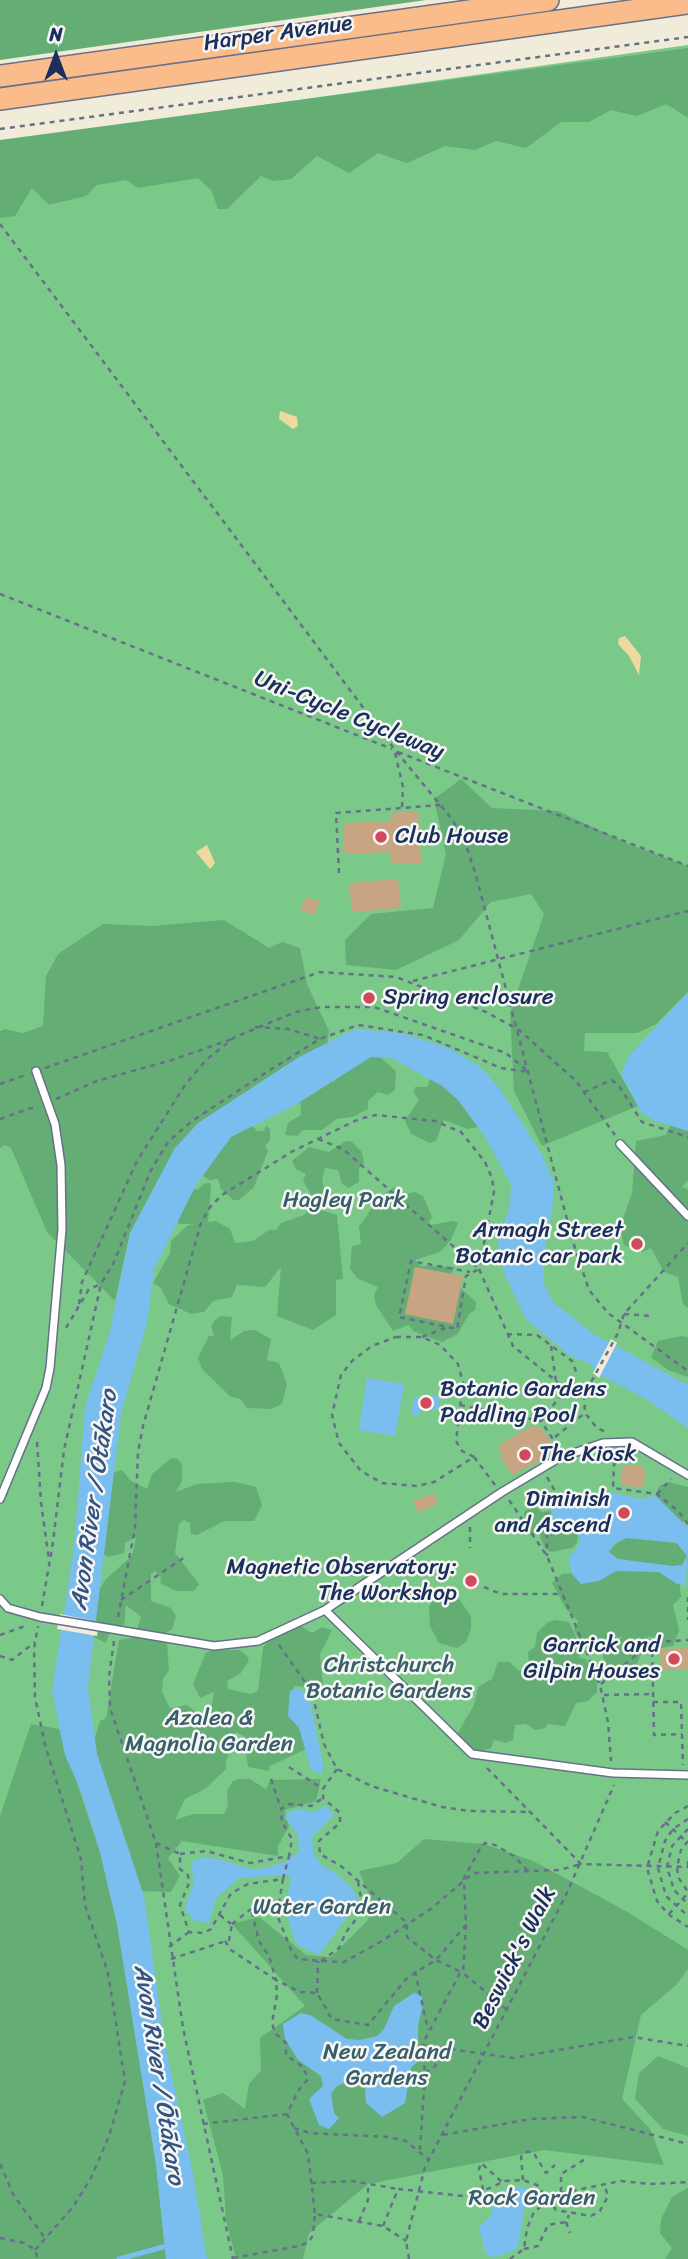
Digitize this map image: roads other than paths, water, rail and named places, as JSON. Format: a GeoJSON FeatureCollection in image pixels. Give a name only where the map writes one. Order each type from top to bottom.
{"type":"FeatureCollection","features":[{"type":"Feature","properties":{"kind":"main road","name":"Harper Avenue"},"geometry":{"type":"LineString","coordinates":[[0,76],[548,0]]}},
{"type":"Feature","properties":{"kind":"main road","name":"Harper Avenue"},"geometry":{"type":"LineString","coordinates":[[0,99],[688,3]]}},
{"type":"Feature","properties":{"kind":"lane"},"geometry":{"type":"LineString","coordinates":[[0,1499],[46,1388],[62,1229],[61,1165],[55,1124],[36,1071]]}},
{"type":"Feature","properties":{"kind":"lane"},"geometry":{"type":"LineString","coordinates":[[620,1144],[688,1216]]}},
{"type":"Feature","properties":{"kind":"lane"},"geometry":{"type":"LineString","coordinates":[[0,1599],[4,1609],[116,1632],[214,1646],[243,1645],[274,1636],[325,1610],[470,1513],[559,1458],[603,1443],[632,1442],[688,1475]]}},
{"type":"Feature","properties":{"kind":"lane"},"geometry":{"type":"LineString","coordinates":[[325,1610],[472,1754],[688,1775]]}},
{"type":"Feature","properties":{"kind":"water"},"geometry":{"type":"Polygon","coordinates":[[[688,992],[688,1131],[655,1121],[641,1112],[621,1074],[628,1057],[688,992]]]}},
{"type":"Feature","properties":{"kind":"water","name":"Avon River / Ōtākaro"},"geometry":{"type":"Polygon","coordinates":[[[355,1029],[401,1033],[446,1047],[481,1067],[502,1092],[540,1151],[553,1180],[553,1203],[544,1256],[544,1284],[554,1303],[595,1335],[688,1385],[688,1428],[646,1399],[600,1375],[590,1364],[569,1355],[526,1319],[504,1273],[498,1244],[510,1204],[511,1184],[485,1137],[459,1101],[442,1086],[391,1058],[371,1057],[295,1105],[231,1137],[196,1185],[154,1269],[147,1323],[121,1414],[88,1686],[97,1754],[144,1896],[165,2045],[193,2173],[207,2259],[166,2259],[156,2164],[117,1924],[100,1852],[81,1791],[65,1755],[52,1691],[74,1548],[85,1406],[109,1335],[130,1233],[175,1148],[198,1123],[299,1057],[355,1029]]]}},
{"type":"Feature","properties":{"kind":"water"},"geometry":{"type":"Polygon","coordinates":[[[367,1378],[404,1384],[395,1436],[359,1430],[367,1378]]]}},
{"type":"Feature","properties":{"kind":"water","name":"Botanic Gardens Paddling Pool"},"geometry":{"type":"Polygon","coordinates":[[[424,1394],[440,1397],[438,1410],[421,1407],[419,1416],[411,1414],[414,1397],[423,1399],[424,1394]]]}},
{"type":"Feature","properties":{"kind":"water"},"geometry":{"type":"Polygon","coordinates":[[[610,1492],[641,1499],[656,1496],[688,1528],[686,1585],[677,1584],[659,1572],[616,1571],[599,1581],[581,1584],[572,1574],[568,1559],[580,1543],[580,1532],[551,1517],[551,1508],[558,1501],[590,1502],[610,1492]],[[627,1538],[614,1544],[609,1552],[618,1559],[682,1565],[687,1556],[677,1543],[627,1538]]]}},
{"type":"Feature","properties":{"kind":"water"},"geometry":{"type":"Polygon","coordinates":[[[297,1688],[303,1691],[310,1701],[323,1764],[322,1774],[311,1770],[299,1728],[288,1716],[290,1691],[297,1688]]]}},
{"type":"Feature","properties":{"kind":"water"},"geometry":{"type":"Polygon","coordinates":[[[325,1805],[334,1815],[312,1837],[313,1852],[322,1866],[334,1872],[352,1888],[359,1901],[319,1955],[297,1945],[293,1936],[285,1907],[291,1879],[288,1875],[239,1878],[216,1898],[209,1923],[195,1921],[187,1912],[185,1907],[194,1883],[191,1864],[194,1861],[204,1857],[255,1870],[284,1863],[299,1851],[298,1835],[285,1818],[286,1814],[297,1809],[316,1812],[325,1805]]]}},
{"type":"Feature","properties":{"kind":"water"},"geometry":{"type":"Polygon","coordinates":[[[414,1993],[421,1995],[423,2003],[418,2026],[418,2061],[411,2068],[405,2103],[382,2117],[366,2103],[365,2086],[354,2079],[337,2086],[331,2094],[334,2113],[339,2118],[329,2129],[319,2125],[309,2099],[323,2086],[321,2076],[298,2060],[285,2039],[283,2024],[301,2013],[310,2015],[347,2039],[360,2040],[377,2036],[384,2029],[394,2006],[414,1993]]]}},
{"type":"Feature","properties":{"kind":"water"},"geometry":{"type":"Polygon","coordinates":[[[518,2186],[533,2191],[533,2200],[524,2209],[517,2249],[493,2258],[485,2253],[479,2227],[491,2215],[495,2193],[518,2186]]]}},
{"type":"Feature","properties":{"kind":"waterway"},"geometry":{"type":"LineString","coordinates":[[119,2259],[167,2246]]}},
{"type":"Feature","properties":{"kind":"place","name":"Club House"},"geometry":{"type":"Point","coordinates":[381,837]}},
{"type":"Feature","properties":{"kind":"place","name":"Spring enclosure"},"geometry":{"type":"Point","coordinates":[369,998]}},
{"type":"Feature","properties":{"kind":"place","name":"Armagh Street Botanic car park"},"geometry":{"type":"Point","coordinates":[637,1244]}},
{"type":"Feature","properties":{"kind":"place","name":"Botanic Gardens Paddling Pool"},"geometry":{"type":"Point","coordinates":[426,1403]}},
{"type":"Feature","properties":{"kind":"place","name":"The Kiosk"},"geometry":{"type":"Point","coordinates":[525,1455]}},
{"type":"Feature","properties":{"kind":"place","name":"Diminish and Ascend"},"geometry":{"type":"Point","coordinates":[624,1513]}},
{"type":"Feature","properties":{"kind":"place","name":"Magnetic Observatory: The Workshop"},"geometry":{"type":"Point","coordinates":[471,1581]}},
{"type":"Feature","properties":{"kind":"place","name":"Garrick and Gilpin Houses"},"geometry":{"type":"Point","coordinates":[674,1659]}},
{"type":"Feature","properties":{"kind":"park label","name":"Hagley Park"},"geometry":{"type":"Point","coordinates":[344,1201]}},
{"type":"Feature","properties":{"kind":"park label","name":"Christchurch Botanic Gardens"},"geometry":{"type":"Point","coordinates":[389,1679]}},
{"type":"Feature","properties":{"kind":"park label","name":"Azalea & Magnolia Garden"},"geometry":{"type":"Point","coordinates":[209,1732]}},
{"type":"Feature","properties":{"kind":"park label","name":"Water Garden"},"geometry":{"type":"Point","coordinates":[322,1908]}},
{"type":"Feature","properties":{"kind":"park label","name":"New Zealand Gardens"},"geometry":{"type":"Point","coordinates":[387,2066]}},
{"type":"Feature","properties":{"kind":"park label","name":"Rock Garden"},"geometry":{"type":"Point","coordinates":[532,2199]}}]}
